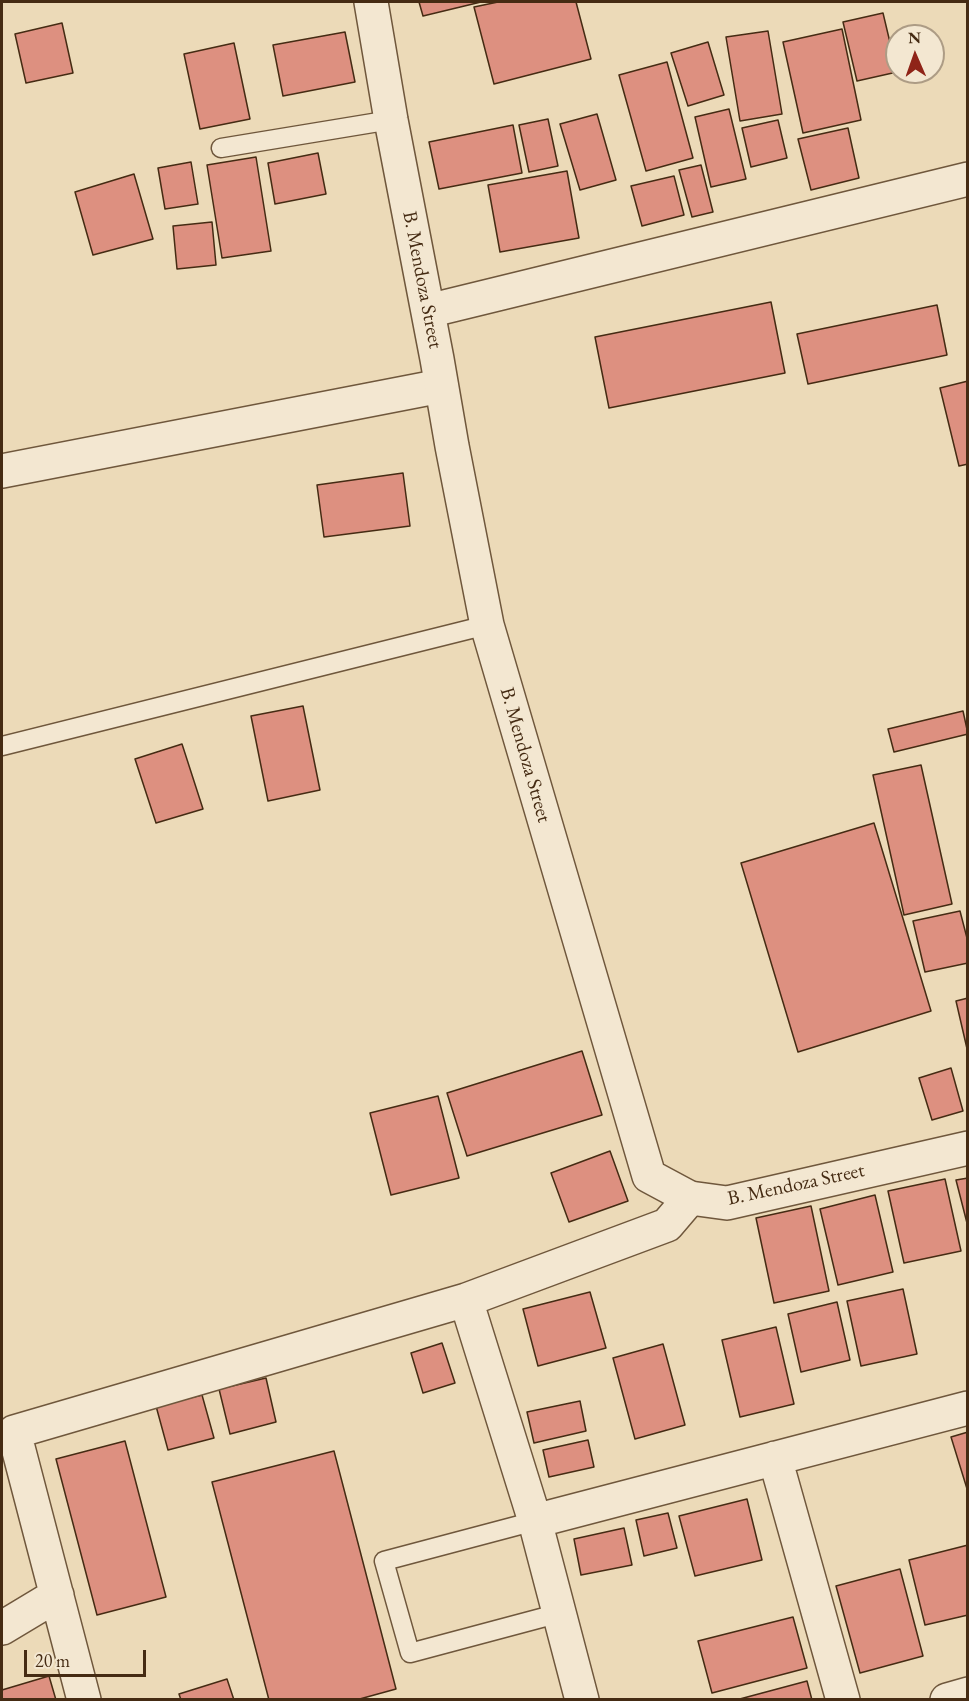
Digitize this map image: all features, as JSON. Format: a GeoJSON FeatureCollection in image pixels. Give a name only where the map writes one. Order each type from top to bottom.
{"type":"FeatureCollection","features":[{"type":"Feature","properties":{"kind":"street","name":"B. Mendoza Street"},"geometry":{"type":"LineString","coordinates":[[371,2],[391,120],[487,625],[649,1176],[690,1198],[727,1203],[968,1148]]}},
{"type":"Feature","properties":{"kind":"street"},"geometry":{"type":"LineString","coordinates":[[428,311],[968,179]]}},
{"type":"Feature","properties":{"kind":"street"},"geometry":{"type":"LineString","coordinates":[[2,471],[441,386]]}},
{"type":"Feature","properties":{"kind":"street"},"geometry":{"type":"LineString","coordinates":[[84,1700],[14,1432],[466,1300],[667,1225],[690,1198]]}},
{"type":"Feature","properties":{"kind":"street"},"geometry":{"type":"LineString","coordinates":[[466,1300],[535,1521],[582,1700]]}},
{"type":"Feature","properties":{"kind":"street"},"geometry":{"type":"LineString","coordinates":[[535,1521],[968,1408]]}},
{"type":"Feature","properties":{"kind":"street"},"geometry":{"type":"LineString","coordinates":[[775,1458],[843,1700]]}},
{"type":"Feature","properties":{"kind":"street"},"geometry":{"type":"LineString","coordinates":[[2,1628],[57,1595]]}},
{"type":"Feature","properties":{"kind":"street"},"geometry":{"type":"LineString","coordinates":[[946,1700],[968,1694]]}},
{"type":"Feature","properties":{"kind":"lane"},"geometry":{"type":"LineString","coordinates":[[221,148],[391,120]]}},
{"type":"Feature","properties":{"kind":"lane"},"geometry":{"type":"LineString","coordinates":[[2,746],[487,625]]}},
{"type":"Feature","properties":{"kind":"lane"},"geometry":{"type":"LineString","coordinates":[[535,1521],[384,1562],[410,1653],[560,1613]]}},
{"type":"Feature","properties":{"kind":"building"},"geometry":{"type":"Polygon","coordinates":[[[419,2],[481,2],[423,16],[419,2]]]}},
{"type":"Feature","properties":{"kind":"building"},"geometry":{"type":"Polygon","coordinates":[[[498,2],[576,2],[591,59],[494,84],[474,7],[498,2]]]}},
{"type":"Feature","properties":{"kind":"building"},"geometry":{"type":"Polygon","coordinates":[[[883,13],[886,24],[885,75],[857,81],[843,22],[883,13]]]}},
{"type":"Feature","properties":{"kind":"building"},"geometry":{"type":"Polygon","coordinates":[[[62,23],[73,73],[26,83],[15,34],[62,23]]]}},
{"type":"Feature","properties":{"kind":"building"},"geometry":{"type":"Polygon","coordinates":[[[842,29],[861,120],[803,133],[783,42],[842,29]]]}},
{"type":"Feature","properties":{"kind":"building"},"geometry":{"type":"Polygon","coordinates":[[[768,31],[782,114],[740,121],[726,37],[768,31]]]}},
{"type":"Feature","properties":{"kind":"building"},"geometry":{"type":"Polygon","coordinates":[[[345,32],[355,82],[283,96],[273,45],[345,32]]]}},
{"type":"Feature","properties":{"kind":"building"},"geometry":{"type":"Polygon","coordinates":[[[708,42],[724,95],[688,106],[671,53],[708,42]]]}},
{"type":"Feature","properties":{"kind":"building"},"geometry":{"type":"Polygon","coordinates":[[[234,43],[250,119],[200,129],[184,54],[234,43]]]}},
{"type":"Feature","properties":{"kind":"building"},"geometry":{"type":"Polygon","coordinates":[[[667,62],[693,158],[646,171],[619,75],[667,62]]]}},
{"type":"Feature","properties":{"kind":"building"},"geometry":{"type":"Polygon","coordinates":[[[729,109],[746,179],[711,187],[695,117],[729,109]]]}},
{"type":"Feature","properties":{"kind":"building"},"geometry":{"type":"Polygon","coordinates":[[[597,114],[616,180],[580,190],[560,124],[597,114]]]}},
{"type":"Feature","properties":{"kind":"building"},"geometry":{"type":"Polygon","coordinates":[[[548,119],[558,166],[529,172],[519,125],[548,119]]]}},
{"type":"Feature","properties":{"kind":"building"},"geometry":{"type":"Polygon","coordinates":[[[778,120],[787,158],[751,167],[742,128],[778,120]]]}},
{"type":"Feature","properties":{"kind":"building"},"geometry":{"type":"Polygon","coordinates":[[[513,125],[522,173],[439,189],[429,142],[513,125]]]}},
{"type":"Feature","properties":{"kind":"building"},"geometry":{"type":"Polygon","coordinates":[[[848,128],[859,178],[811,190],[798,139],[848,128]]]}},
{"type":"Feature","properties":{"kind":"building"},"geometry":{"type":"Polygon","coordinates":[[[318,153],[326,194],[275,204],[268,163],[318,153]]]}},
{"type":"Feature","properties":{"kind":"building"},"geometry":{"type":"Polygon","coordinates":[[[256,157],[271,251],[222,258],[207,165],[256,157]]]}},
{"type":"Feature","properties":{"kind":"building"},"geometry":{"type":"Polygon","coordinates":[[[191,162],[198,204],[165,209],[158,168],[191,162]]]}},
{"type":"Feature","properties":{"kind":"building"},"geometry":{"type":"Polygon","coordinates":[[[701,165],[713,212],[692,217],[679,170],[701,165]]]}},
{"type":"Feature","properties":{"kind":"building"},"geometry":{"type":"Polygon","coordinates":[[[567,171],[579,238],[500,252],[488,185],[567,171]]]}},
{"type":"Feature","properties":{"kind":"building"},"geometry":{"type":"Polygon","coordinates":[[[134,174],[153,239],[93,255],[75,192],[134,174]]]}},
{"type":"Feature","properties":{"kind":"building"},"geometry":{"type":"Polygon","coordinates":[[[674,176],[684,215],[642,226],[631,186],[674,176]]]}},
{"type":"Feature","properties":{"kind":"building"},"geometry":{"type":"Polygon","coordinates":[[[212,222],[216,265],[177,269],[173,226],[212,222]]]}},
{"type":"Feature","properties":{"kind":"building"},"geometry":{"type":"Polygon","coordinates":[[[771,302],[785,373],[609,408],[595,337],[771,302]]]}},
{"type":"Feature","properties":{"kind":"building"},"geometry":{"type":"Polygon","coordinates":[[[937,305],[947,355],[808,384],[797,334],[937,305]]]}},
{"type":"Feature","properties":{"kind":"building"},"geometry":{"type":"Polygon","coordinates":[[[968,381],[968,464],[959,466],[940,388],[968,381]]]}},
{"type":"Feature","properties":{"kind":"building"},"geometry":{"type":"Polygon","coordinates":[[[403,473],[410,526],[324,537],[317,485],[403,473]]]}},
{"type":"Feature","properties":{"kind":"building"},"geometry":{"type":"Polygon","coordinates":[[[303,706],[320,790],[268,801],[251,716],[303,706]]]}},
{"type":"Feature","properties":{"kind":"building"},"geometry":{"type":"Polygon","coordinates":[[[963,711],[968,734],[894,752],[888,729],[963,711]]]}},
{"type":"Feature","properties":{"kind":"building"},"geometry":{"type":"Polygon","coordinates":[[[182,744],[203,809],[156,823],[135,759],[182,744]]]}},
{"type":"Feature","properties":{"kind":"building"},"geometry":{"type":"Polygon","coordinates":[[[921,765],[952,904],[904,915],[873,775],[921,765]]]}},
{"type":"Feature","properties":{"kind":"building"},"geometry":{"type":"Polygon","coordinates":[[[874,823],[931,1011],[798,1052],[741,863],[874,823]]]}},
{"type":"Feature","properties":{"kind":"building"},"geometry":{"type":"Polygon","coordinates":[[[960,911],[968,942],[968,963],[925,972],[913,921],[960,911]]]}},
{"type":"Feature","properties":{"kind":"building"},"geometry":{"type":"Polygon","coordinates":[[[968,998],[968,1053],[956,1001],[968,998]]]}},
{"type":"Feature","properties":{"kind":"building"},"geometry":{"type":"Polygon","coordinates":[[[582,1051],[602,1115],[467,1156],[447,1093],[582,1051]]]}},
{"type":"Feature","properties":{"kind":"building"},"geometry":{"type":"Polygon","coordinates":[[[951,1068],[963,1111],[932,1120],[919,1078],[951,1068]]]}},
{"type":"Feature","properties":{"kind":"building"},"geometry":{"type":"Polygon","coordinates":[[[438,1096],[459,1178],[391,1195],[370,1113],[438,1096]]]}},
{"type":"Feature","properties":{"kind":"building"},"geometry":{"type":"Polygon","coordinates":[[[610,1151],[628,1201],[569,1222],[551,1173],[610,1151]]]}},
{"type":"Feature","properties":{"kind":"building"},"geometry":{"type":"Polygon","coordinates":[[[968,1178],[968,1227],[956,1180],[968,1178]]]}},
{"type":"Feature","properties":{"kind":"building"},"geometry":{"type":"Polygon","coordinates":[[[945,1179],[961,1251],[904,1263],[888,1191],[945,1179]]]}},
{"type":"Feature","properties":{"kind":"building"},"geometry":{"type":"Polygon","coordinates":[[[875,1195],[893,1272],[838,1285],[820,1209],[875,1195]]]}},
{"type":"Feature","properties":{"kind":"building"},"geometry":{"type":"Polygon","coordinates":[[[811,1206],[829,1291],[774,1303],[756,1218],[811,1206]]]}},
{"type":"Feature","properties":{"kind":"building"},"geometry":{"type":"Polygon","coordinates":[[[903,1289],[917,1354],[861,1366],[847,1301],[903,1289]]]}},
{"type":"Feature","properties":{"kind":"building"},"geometry":{"type":"Polygon","coordinates":[[[590,1292],[606,1348],[538,1366],[523,1309],[590,1292]]]}},
{"type":"Feature","properties":{"kind":"building"},"geometry":{"type":"Polygon","coordinates":[[[837,1302],[850,1360],[801,1372],[788,1314],[837,1302]]]}},
{"type":"Feature","properties":{"kind":"building"},"geometry":{"type":"Polygon","coordinates":[[[776,1327],[794,1404],[740,1417],[722,1340],[776,1327]]]}},
{"type":"Feature","properties":{"kind":"building"},"geometry":{"type":"Polygon","coordinates":[[[442,1343],[455,1383],[423,1393],[411,1353],[442,1343]]]}},
{"type":"Feature","properties":{"kind":"building"},"geometry":{"type":"Polygon","coordinates":[[[663,1344],[685,1425],[635,1439],[613,1358],[663,1344]]]}},
{"type":"Feature","properties":{"kind":"building"},"geometry":{"type":"Polygon","coordinates":[[[266,1378],[276,1422],[230,1434],[219,1389],[266,1378]]]}},
{"type":"Feature","properties":{"kind":"building"},"geometry":{"type":"Polygon","coordinates":[[[202,1395],[214,1438],[168,1450],[156,1406],[202,1395]]]}},
{"type":"Feature","properties":{"kind":"building"},"geometry":{"type":"Polygon","coordinates":[[[580,1401],[586,1431],[534,1443],[527,1412],[580,1401]]]}},
{"type":"Feature","properties":{"kind":"building"},"geometry":{"type":"Polygon","coordinates":[[[968,1432],[968,1492],[951,1437],[968,1432]]]}},
{"type":"Feature","properties":{"kind":"building"},"geometry":{"type":"Polygon","coordinates":[[[588,1440],[594,1467],[549,1477],[543,1450],[588,1440]]]}},
{"type":"Feature","properties":{"kind":"building"},"geometry":{"type":"Polygon","coordinates":[[[125,1441],[166,1597],[97,1615],[56,1459],[125,1441]]]}},
{"type":"Feature","properties":{"kind":"building"},"geometry":{"type":"Polygon","coordinates":[[[334,1451],[396,1689],[356,1700],[269,1700],[212,1482],[334,1451]]]}},
{"type":"Feature","properties":{"kind":"building"},"geometry":{"type":"Polygon","coordinates":[[[747,1499],[762,1560],[695,1576],[679,1516],[747,1499]]]}},
{"type":"Feature","properties":{"kind":"building"},"geometry":{"type":"Polygon","coordinates":[[[668,1513],[677,1548],[644,1556],[636,1520],[668,1513]]]}},
{"type":"Feature","properties":{"kind":"building"},"geometry":{"type":"Polygon","coordinates":[[[624,1528],[632,1565],[581,1575],[574,1539],[624,1528]]]}},
{"type":"Feature","properties":{"kind":"building"},"geometry":{"type":"Polygon","coordinates":[[[968,1545],[968,1615],[925,1625],[909,1560],[968,1545]]]}},
{"type":"Feature","properties":{"kind":"building"},"geometry":{"type":"Polygon","coordinates":[[[900,1569],[923,1656],[860,1673],[836,1586],[900,1569]]]}},
{"type":"Feature","properties":{"kind":"building"},"geometry":{"type":"Polygon","coordinates":[[[793,1617],[807,1668],[712,1693],[698,1641],[793,1617]]]}},
{"type":"Feature","properties":{"kind":"building"},"geometry":{"type":"Polygon","coordinates":[[[49,1676],[56,1700],[2,1700],[2,1690],[49,1676]]]}},
{"type":"Feature","properties":{"kind":"building"},"geometry":{"type":"Polygon","coordinates":[[[227,1679],[234,1700],[181,1700],[179,1694],[227,1679]]]}},
{"type":"Feature","properties":{"kind":"building"},"geometry":{"type":"Polygon","coordinates":[[[807,1681],[812,1700],[736,1700],[807,1681]]]}}]}
